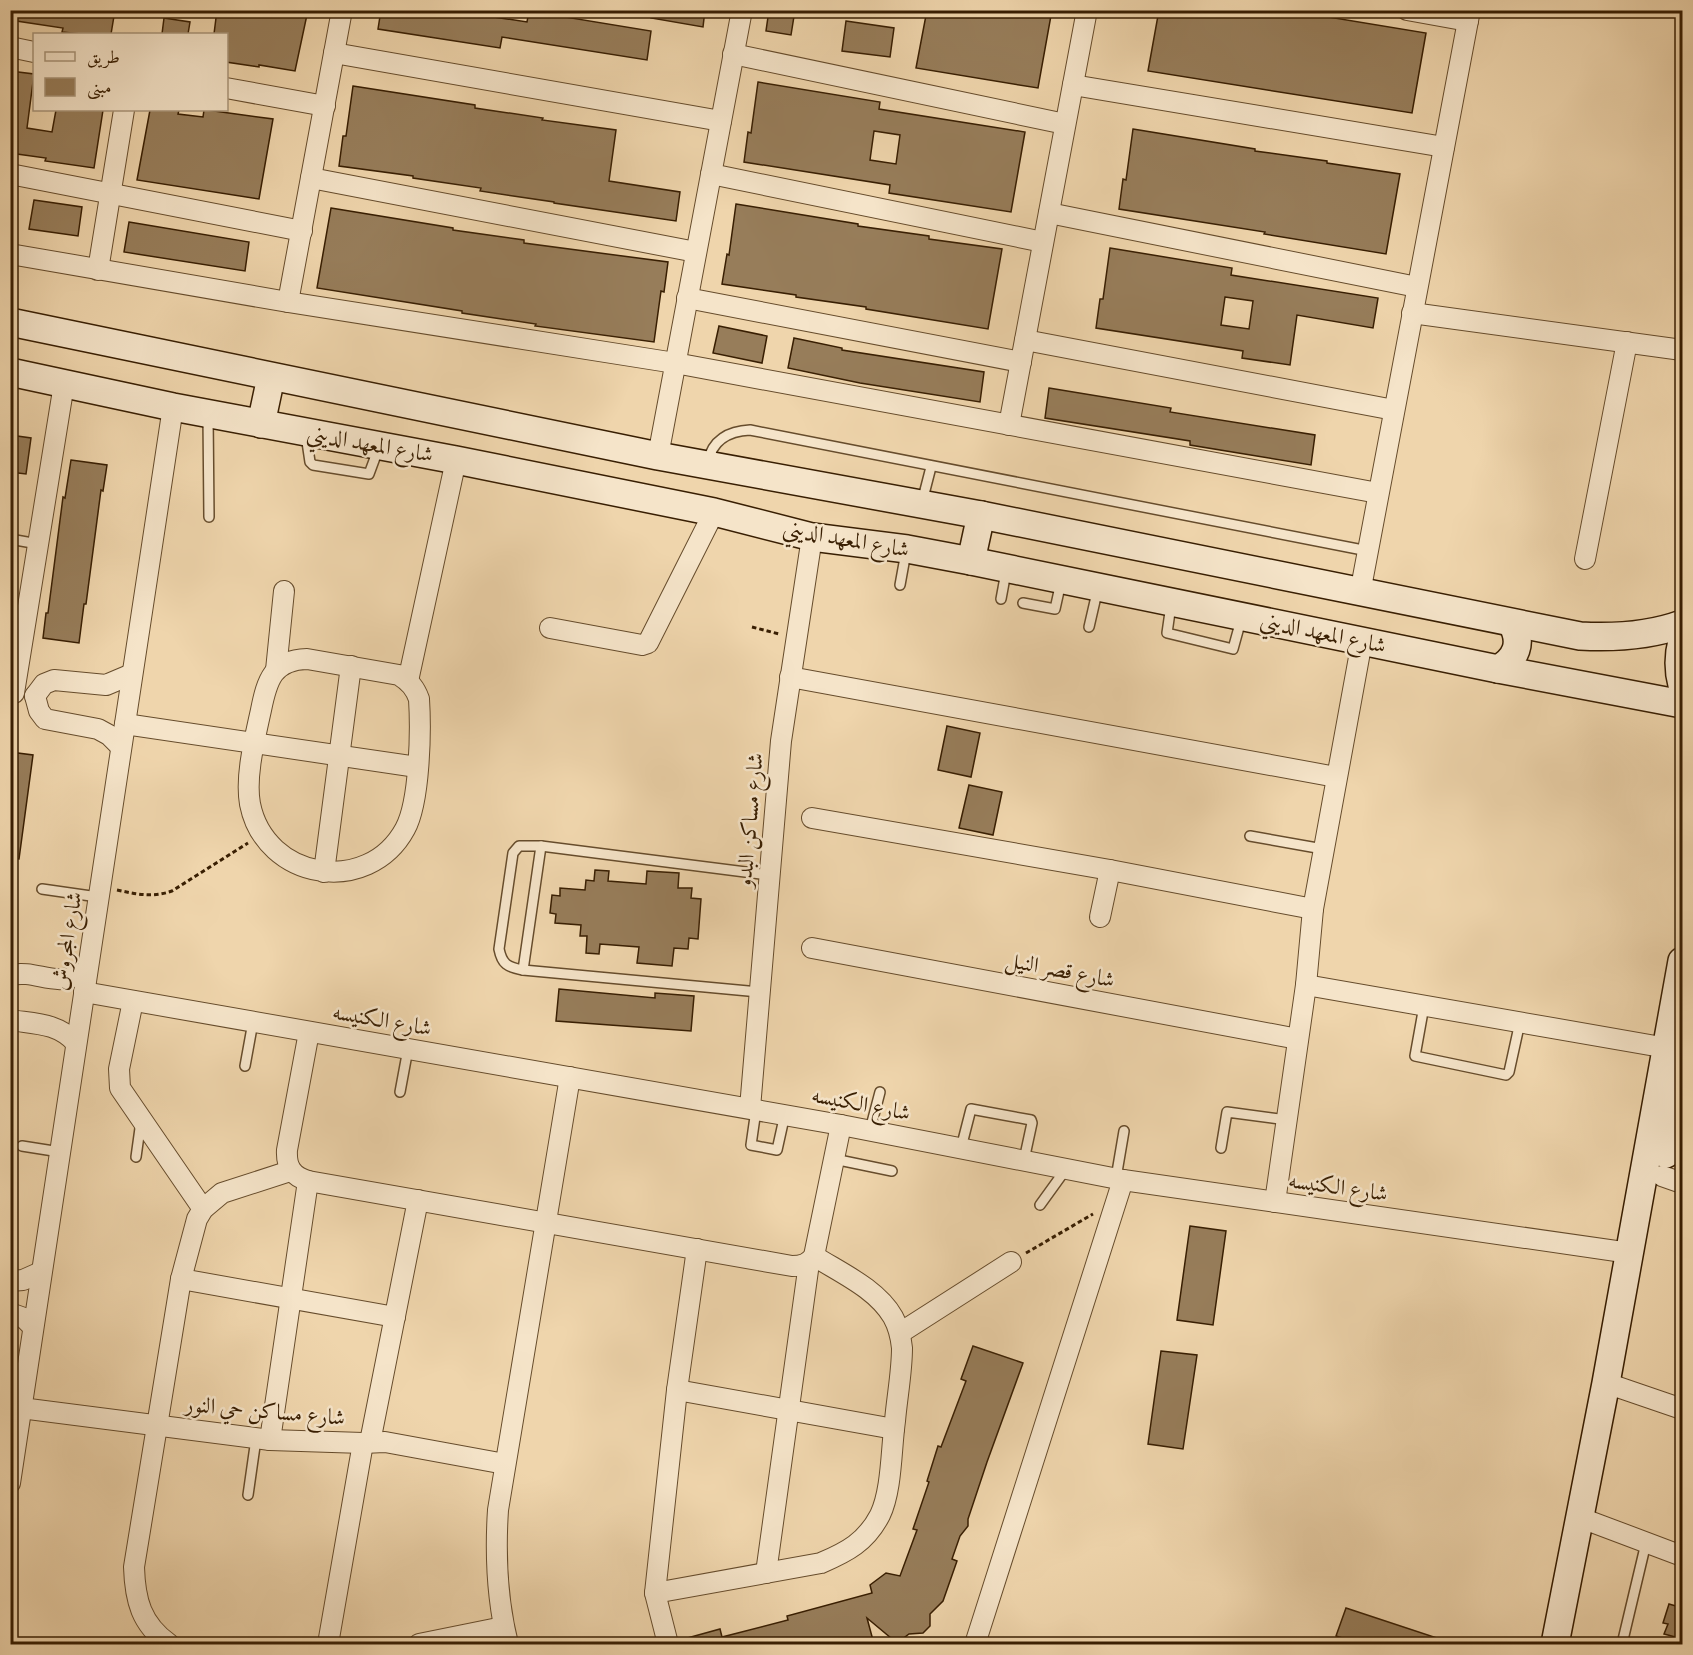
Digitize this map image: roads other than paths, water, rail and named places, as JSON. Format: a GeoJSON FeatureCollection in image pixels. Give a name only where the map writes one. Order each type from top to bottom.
{"type":"FeatureCollection","features":[{"type":"Feature","properties":{"kind":"street"},"geometry":{"type":"LineString","coordinates":[[288,302],[342,10]]}},
{"type":"Feature","properties":{"kind":"street"},"geometry":{"type":"LineString","coordinates":[[650,500],[742,10]]}},
{"type":"Feature","properties":{"kind":"street"},"geometry":{"type":"LineString","coordinates":[[1009,425],[1087,10]]}},
{"type":"Feature","properties":{"kind":"street"},"geometry":{"type":"LineString","coordinates":[[1360,593],[1469,16],[1407,10]]}},
{"type":"Feature","properties":{"kind":"street"},"geometry":{"type":"LineString","coordinates":[[10,47],[33,52]]}},
{"type":"Feature","properties":{"kind":"street"},"geometry":{"type":"LineString","coordinates":[[334,53],[721,121]]}},
{"type":"Feature","properties":{"kind":"street"},"geometry":{"type":"LineString","coordinates":[[734,54],[1065,124]]}},
{"type":"Feature","properties":{"kind":"street"},"geometry":{"type":"LineString","coordinates":[[1073,85],[1444,147]]}},
{"type":"Feature","properties":{"kind":"street"},"geometry":{"type":"LineString","coordinates":[[228,88],[325,106]]}},
{"type":"Feature","properties":{"kind":"street"},"geometry":{"type":"LineString","coordinates":[[98,270],[124,111]]}},
{"type":"Feature","properties":{"kind":"street"},"geometry":{"type":"LineString","coordinates":[[10,174],[302,231]]}},
{"type":"Feature","properties":{"kind":"street"},"geometry":{"type":"LineString","coordinates":[[711,174],[1043,242]]}},
{"type":"Feature","properties":{"kind":"street"},"geometry":{"type":"LineString","coordinates":[[311,178],[696,252]]}},
{"type":"Feature","properties":{"kind":"street"},"geometry":{"type":"LineString","coordinates":[[1048,213],[1417,287]]}},
{"type":"Feature","properties":{"kind":"street"},"geometry":{"type":"LineString","coordinates":[[10,254],[288,302],[675,363],[1378,493]]}},
{"type":"Feature","properties":{"kind":"street"},"geometry":{"type":"LineString","coordinates":[[687,298],[1021,362]]}},
{"type":"Feature","properties":{"kind":"street"},"geometry":{"type":"LineString","coordinates":[[1413,313],[1683,350]]}},
{"type":"Feature","properties":{"kind":"street","name":"شارع المعهد الديني"},"geometry":{"type":"LineString","coordinates":[[10,322],[707,466],[981,515],[1512,624],[1603,638],[1650,633],[1683,624]]}},
{"type":"Feature","properties":{"kind":"street"},"geometry":{"type":"LineString","coordinates":[[1025,340],[1394,410]]}},
{"type":"Feature","properties":{"kind":"street"},"geometry":{"type":"LineString","coordinates":[[1586,559],[1627,342]]}},
{"type":"Feature","properties":{"kind":"street","name":"شارع المعهد الديني"},"geometry":{"type":"LineString","coordinates":[[10,372],[173,407],[456,460],[714,512],[812,537],[907,549],[971,561],[1498,669],[1683,704]]}},
{"type":"Feature","properties":{"kind":"street"},"geometry":{"type":"LineString","coordinates":[[261,424],[271,377]]}},
{"type":"Feature","properties":{"kind":"street"},"geometry":{"type":"LineString","coordinates":[[36,696],[12,693],[64,384]]}},
{"type":"Feature","properties":{"kind":"street","name":"شارع المجروش"},"geometry":{"type":"LineString","coordinates":[[10,1483],[173,407]]}},
{"type":"Feature","properties":{"kind":"street"},"geometry":{"type":"LineString","coordinates":[[408,681],[456,460]]}},
{"type":"Feature","properties":{"kind":"street"},"geometry":{"type":"LineString","coordinates":[[550,628],[642,645],[648,643],[714,512]]}},
{"type":"Feature","properties":{"kind":"street"},"geometry":{"type":"LineString","coordinates":[[971,561],[981,515]]}},
{"type":"Feature","properties":{"kind":"street","name":"شارع مساكن البدو"},"geometry":{"type":"LineString","coordinates":[[753,1109],[759,992],[781,741],[812,537]]}},
{"type":"Feature","properties":{"kind":"street"},"geometry":{"type":"LineString","coordinates":[[276,670],[284,591]]}},
{"type":"Feature","properties":{"kind":"street"},"geometry":{"type":"LineString","coordinates":[[1498,669],[1511,660],[1515,653],[1518,638],[1512,624]]}},
{"type":"Feature","properties":{"kind":"street"},"geometry":{"type":"LineString","coordinates":[[1275,1202],[1306,985],[1312,909],[1362,641]]}},
{"type":"Feature","properties":{"kind":"street"},"geometry":{"type":"LineString","coordinates":[[1683,641],[1679,657],[1679,670],[1683,685]]}},
{"type":"Feature","properties":{"kind":"street"},"geometry":{"type":"LineString","coordinates":[[307,659],[390,673],[408,681],[415,689],[419,699],[417,767],[413,810],[406,828],[395,844],[380,857],[363,867],[344,871],[324,872],[300,866],[279,853],[262,835],[255,820],[250,804],[249,787],[254,743],[264,691],[276,670],[286,663],[307,659]]}},
{"type":"Feature","properties":{"kind":"street"},"geometry":{"type":"LineString","coordinates":[[324,872],[351,666]]}},
{"type":"Feature","properties":{"kind":"street"},"geometry":{"type":"LineString","coordinates":[[121,747],[109,735],[98,729],[45,719],[39,711],[36,696],[44,684],[54,680],[106,685],[132,674]]}},
{"type":"Feature","properties":{"kind":"street"},"geometry":{"type":"LineString","coordinates":[[790,677],[1336,777]]}},
{"type":"Feature","properties":{"kind":"street"},"geometry":{"type":"LineString","coordinates":[[125,724],[417,767]]}},
{"type":"Feature","properties":{"kind":"street"},"geometry":{"type":"LineString","coordinates":[[812,818],[1110,870],[1312,909]]}},
{"type":"Feature","properties":{"kind":"street"},"geometry":{"type":"LineString","coordinates":[[1100,917],[1110,870]]}},
{"type":"Feature","properties":{"kind":"street","name":"شارع قصر النيل"},"geometry":{"type":"LineString","coordinates":[[812,948],[1298,1039]]}},
{"type":"Feature","properties":{"kind":"street"},"geometry":{"type":"LineString","coordinates":[[1571,1644],[1588,1521],[1614,1385],[1630,1253],[1683,962]]}},
{"type":"Feature","properties":{"kind":"street"},"geometry":{"type":"LineString","coordinates":[[10,975],[62,980],[72,979],[87,971]]}},
{"type":"Feature","properties":{"kind":"street"},"geometry":{"type":"LineString","coordinates":[[1306,985],[1667,1048]]}},
{"type":"Feature","properties":{"kind":"street","name":"شارع الكنيسه"},"geometry":{"type":"LineString","coordinates":[[84,992],[784,1114],[1119,1179],[1630,1253]]}},
{"type":"Feature","properties":{"kind":"street"},"geometry":{"type":"LineString","coordinates":[[133,1001],[118,1078],[124,1096],[203,1209]]}},
{"type":"Feature","properties":{"kind":"street"},"geometry":{"type":"LineString","coordinates":[[10,1020],[57,1028],[68,1034],[76,1043]]}},
{"type":"Feature","properties":{"kind":"street"},"geometry":{"type":"LineString","coordinates":[[309,1032],[286,1161],[290,1171],[298,1178],[792,1266],[800,1266],[812,1259]]}},
{"type":"Feature","properties":{"kind":"street"},"geometry":{"type":"LineString","coordinates":[[1614,1385],[1672,1180],[1683,1075]]}},
{"type":"Feature","properties":{"kind":"street"},"geometry":{"type":"LineString","coordinates":[[419,1644],[506,1636],[497,1578],[496,1539],[505,1464],[570,1077]]}},
{"type":"Feature","properties":{"kind":"street"},"geometry":{"type":"LineString","coordinates":[[766,1573],[788,1410],[812,1259],[841,1125]]}},
{"type":"Feature","properties":{"kind":"street"},"geometry":{"type":"LineString","coordinates":[[155,1642],[142,1615],[135,1592],[134,1567],[181,1279],[193,1230],[203,1209],[222,1193],[290,1171]]}},
{"type":"Feature","properties":{"kind":"street"},"geometry":{"type":"LineString","coordinates":[[975,1644],[1116,1201],[1119,1179]]}},
{"type":"Feature","properties":{"kind":"street"},"geometry":{"type":"LineString","coordinates":[[263,1439],[291,1298],[308,1181]]}},
{"type":"Feature","properties":{"kind":"street"},"geometry":{"type":"LineString","coordinates":[[328,1644],[366,1443],[418,1200]]}},
{"type":"Feature","properties":{"kind":"street"},"geometry":{"type":"LineString","coordinates":[[668,1644],[655,1593],[677,1390],[697,1249]]}},
{"type":"Feature","properties":{"kind":"street"},"geometry":{"type":"LineString","coordinates":[[655,1593],[821,1563],[846,1553],[866,1536],[880,1514],[887,1489],[894,1429],[901,1360],[900,1333],[885,1305],[873,1294],[812,1259]]}},
{"type":"Feature","properties":{"kind":"street"},"geometry":{"type":"LineString","coordinates":[[900,1333],[1011,1262]]}},
{"type":"Feature","properties":{"kind":"street"},"geometry":{"type":"LineString","coordinates":[[10,1281],[28,1279],[41,1272]]}},
{"type":"Feature","properties":{"kind":"street"},"geometry":{"type":"LineString","coordinates":[[181,1279],[394,1317]]}},
{"type":"Feature","properties":{"kind":"street"},"geometry":{"type":"LineString","coordinates":[[10,1313],[24,1318],[33,1327]]}},
{"type":"Feature","properties":{"kind":"street"},"geometry":{"type":"LineString","coordinates":[[1614,1385],[1683,1409]]}},
{"type":"Feature","properties":{"kind":"street"},"geometry":{"type":"LineString","coordinates":[[677,1390],[894,1429]]}},
{"type":"Feature","properties":{"kind":"street","name":"شارع مساكن حي النور"},"geometry":{"type":"LineString","coordinates":[[21,1408],[263,1439],[385,1442],[505,1464]]}},
{"type":"Feature","properties":{"kind":"street"},"geometry":{"type":"LineString","coordinates":[[1588,1521],[1683,1556]]}},
{"type":"Feature","properties":{"kind":"street"},"geometry":{"type":"LineString","coordinates":[[1555,1644],[1588,1521]]}},
{"type":"Feature","properties":{"kind":"lane"},"geometry":{"type":"LineString","coordinates":[[208,413],[208,517]]}},
{"type":"Feature","properties":{"kind":"lane"},"geometry":{"type":"LineString","coordinates":[[707,466],[712,449],[717,442],[731,432],[750,430],[1368,551]]}},
{"type":"Feature","properties":{"kind":"lane"},"geometry":{"type":"LineString","coordinates":[[921,504],[931,467]]}},
{"type":"Feature","properties":{"kind":"lane"},"geometry":{"type":"LineString","coordinates":[[10,539],[38,543]]}},
{"type":"Feature","properties":{"kind":"lane"},"geometry":{"type":"LineString","coordinates":[[900,585],[907,549]]}},
{"type":"Feature","properties":{"kind":"lane"},"geometry":{"type":"LineString","coordinates":[[1001,599],[1007,569]]}},
{"type":"Feature","properties":{"kind":"lane"},"geometry":{"type":"LineString","coordinates":[[1023,603],[1055,609],[1061,580]]}},
{"type":"Feature","properties":{"kind":"lane"},"geometry":{"type":"LineString","coordinates":[[1089,627],[1098,587]]}},
{"type":"Feature","properties":{"kind":"lane"},"geometry":{"type":"LineString","coordinates":[[1250,836],[1323,849]]}},
{"type":"Feature","properties":{"kind":"lane"},"geometry":{"type":"LineString","coordinates":[[759,992],[508,967],[502,961],[499,949],[513,853],[516,848],[525,845],[769,875]]}},
{"type":"Feature","properties":{"kind":"lane"},"geometry":{"type":"LineString","coordinates":[[523,969],[541,846]]}},
{"type":"Feature","properties":{"kind":"lane"},"geometry":{"type":"LineString","coordinates":[[42,889],[99,892]]}},
{"type":"Feature","properties":{"kind":"lane"},"geometry":{"type":"LineString","coordinates":[[1424,1006],[1415,1056],[1506,1075],[1509,1072],[1520,1022]]}},
{"type":"Feature","properties":{"kind":"lane"},"geometry":{"type":"LineString","coordinates":[[244,1066],[253,1022]]}},
{"type":"Feature","properties":{"kind":"lane"},"geometry":{"type":"LineString","coordinates":[[400,1092],[408,1049]]}},
{"type":"Feature","properties":{"kind":"lane"},"geometry":{"type":"LineString","coordinates":[[870,1130],[880,1092]]}},
{"type":"Feature","properties":{"kind":"lane"},"geometry":{"type":"LineString","coordinates":[[753,1109],[751,1145],[777,1150],[784,1114]]}},
{"type":"Feature","properties":{"kind":"lane"},"geometry":{"type":"LineString","coordinates":[[961,1148],[971,1109],[1032,1121],[1024,1161]]}},
{"type":"Feature","properties":{"kind":"lane"},"geometry":{"type":"LineString","coordinates":[[1221,1148],[1227,1112],[1287,1120]]}},
{"type":"Feature","properties":{"kind":"lane"},"geometry":{"type":"LineString","coordinates":[[136,1157],[141,1119]]}},
{"type":"Feature","properties":{"kind":"lane"},"geometry":{"type":"LineString","coordinates":[[1119,1179],[1124,1131]]}},
{"type":"Feature","properties":{"kind":"lane"},"geometry":{"type":"LineString","coordinates":[[22,1146],[60,1152]]}},
{"type":"Feature","properties":{"kind":"lane"},"geometry":{"type":"LineString","coordinates":[[834,1159],[892,1171]]}},
{"type":"Feature","properties":{"kind":"lane"},"geometry":{"type":"LineString","coordinates":[[1040,1205],[1066,1169]]}},
{"type":"Feature","properties":{"kind":"lane"},"geometry":{"type":"LineString","coordinates":[[248,1495],[263,1439]]}},
{"type":"Feature","properties":{"kind":"lane"},"geometry":{"type":"LineString","coordinates":[[1622,1644],[1646,1543]]}}]}
